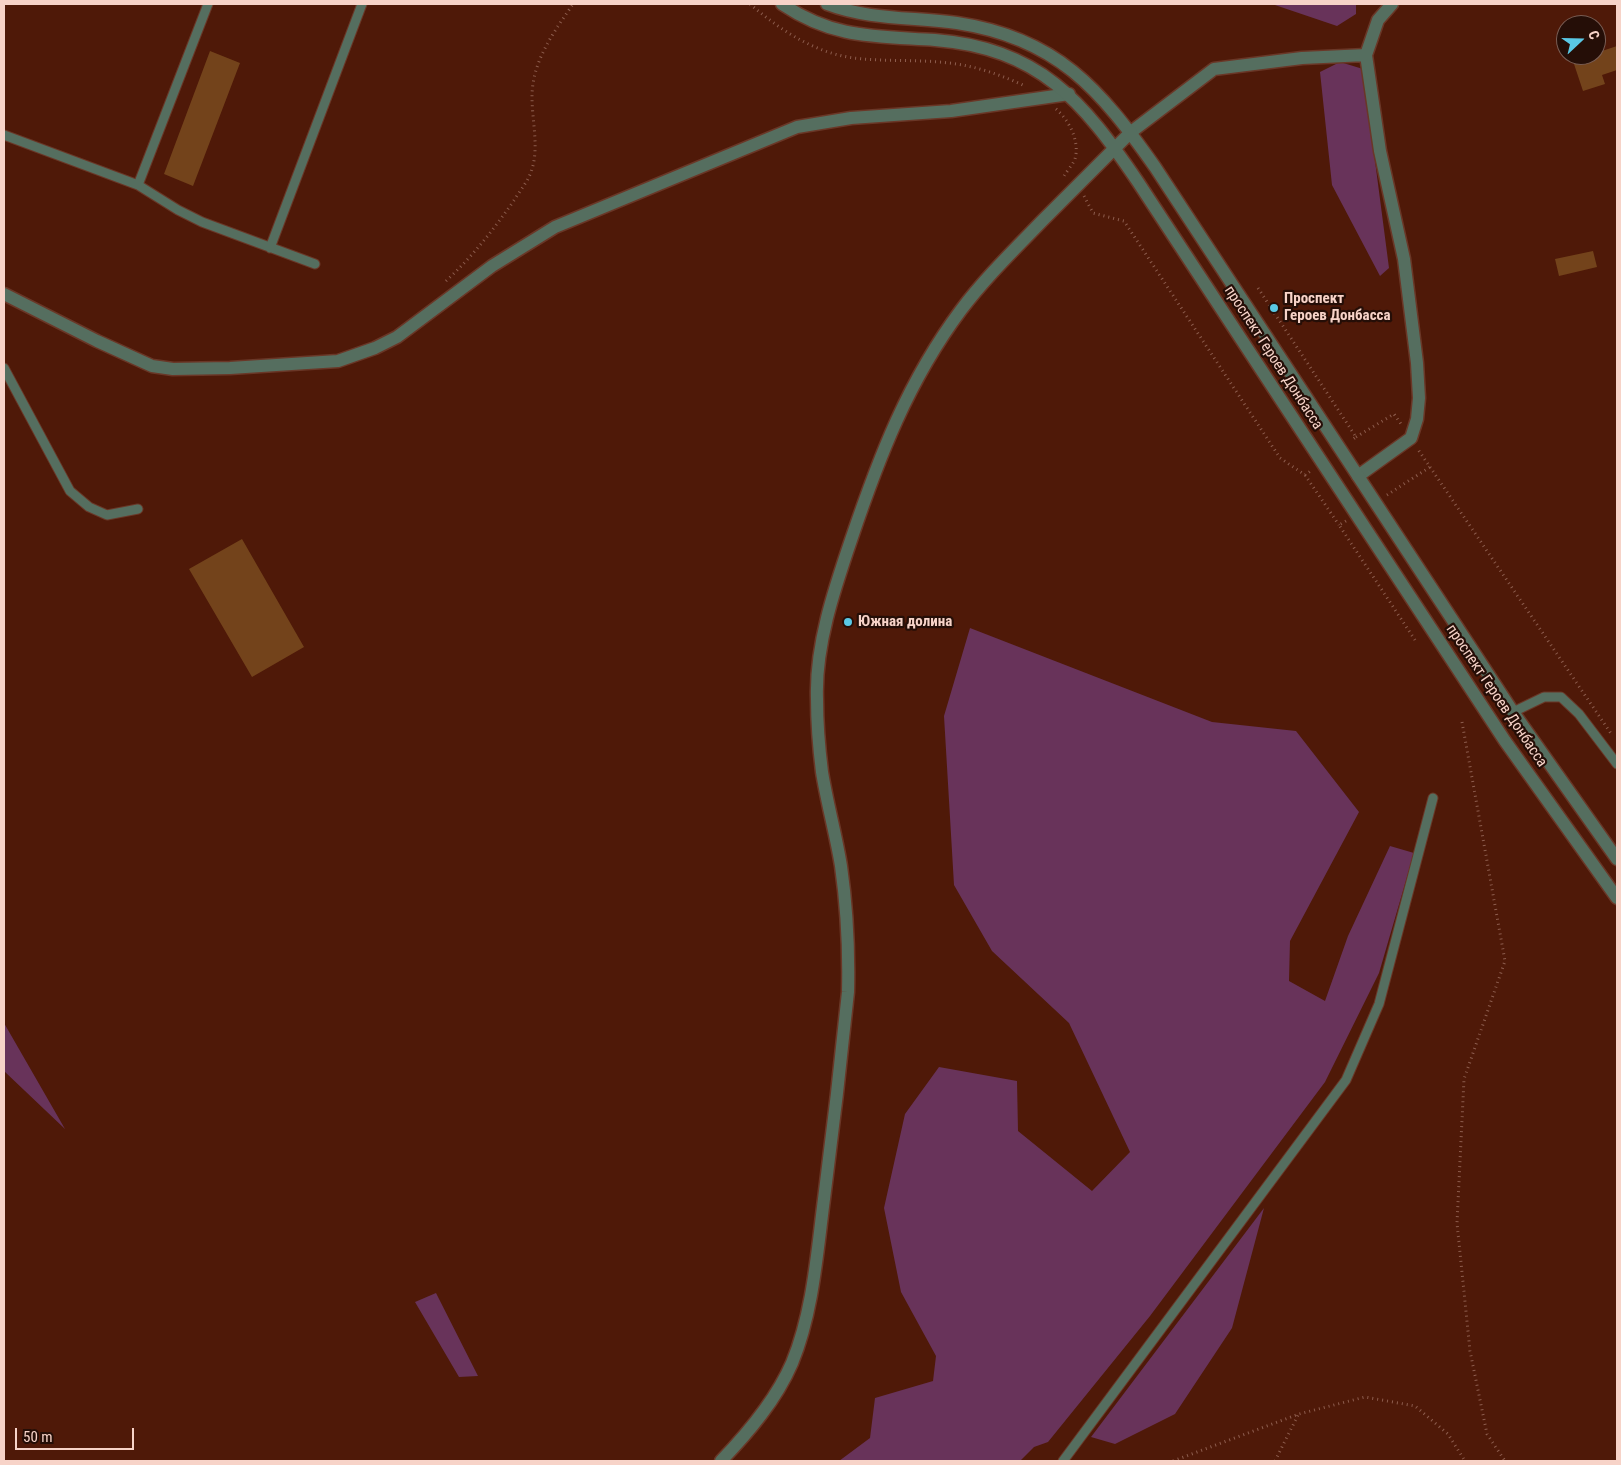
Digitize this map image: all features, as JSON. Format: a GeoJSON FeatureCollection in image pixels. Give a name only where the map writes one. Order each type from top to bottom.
{"type":"FeatureCollection","features":[{"type":"Feature","properties":{"kind":"street","name":"проспект Героев Донбасса"},"geometry":{"type":"LineString","coordinates":[[782,4],[809,20],[839,31],[866,36],[938,41],[978,47],[1012,58],[1040,72],[1069,94],[1115,148],[1505,741],[1617,898]]}},
{"type":"Feature","properties":{"kind":"street","name":"проспект Героев Донбасса"},"geometry":{"type":"LineString","coordinates":[[827,4],[842,10],[874,16],[957,23],[996,31],[1032,45],[1064,63],[1087,83],[1131,132],[1172,191],[1513,712],[1617,859]]}},
{"type":"Feature","properties":{"kind":"street"},"geometry":{"type":"LineString","coordinates":[[1358,476],[1411,438],[1417,418],[1419,398],[1417,363],[1404,259],[1380,151],[1366,55],[1378,20],[1392,4]]}},
{"type":"Feature","properties":{"kind":"street"},"geometry":{"type":"LineString","coordinates":[[722,1461],[760,1416],[778,1390],[792,1362],[804,1325],[816,1262],[848,992],[849,946],[845,901],[819,744],[817,696],[819,659],[828,617],[844,560],[868,488],[896,418],[921,370],[962,309],[995,268],[1131,132],[1214,69],[1302,58],[1366,55]]}},
{"type":"Feature","properties":{"kind":"street"},"geometry":{"type":"LineString","coordinates":[[4,294],[97,341],[152,366],[173,369],[230,368],[338,361],[375,348],[397,337],[492,266],[555,227],[797,127],[851,118],[950,111],[1069,94]]}},
{"type":"Feature","properties":{"kind":"lane"},"geometry":{"type":"LineString","coordinates":[[138,185],[208,4]]}},
{"type":"Feature","properties":{"kind":"lane"},"geometry":{"type":"LineString","coordinates":[[270,248],[362,4]]}},
{"type":"Feature","properties":{"kind":"lane"},"geometry":{"type":"LineString","coordinates":[[4,136],[138,185],[178,210],[202,222],[315,264]]}},
{"type":"Feature","properties":{"kind":"lane"},"geometry":{"type":"LineString","coordinates":[[4,368],[70,491],[89,507],[107,516],[138,509]]}},
{"type":"Feature","properties":{"kind":"lane"},"geometry":{"type":"LineString","coordinates":[[1513,712],[1544,697],[1561,697],[1579,714],[1617,764]]}},
{"type":"Feature","properties":{"kind":"lane"},"geometry":{"type":"LineString","coordinates":[[1063,1461],[1346,1080],[1379,1004],[1433,798]]}},
{"type":"Feature","properties":{"kind":"path"},"geometry":{"type":"LineString","coordinates":[[441,286],[468,260],[493,231],[527,180],[535,153],[532,94],[536,71],[546,45],[573,4]]}},
{"type":"Feature","properties":{"kind":"path"},"geometry":{"type":"LineString","coordinates":[[750,4],[789,34],[821,49],[852,58],[950,63],[1000,74],[1030,88]]}},
{"type":"Feature","properties":{"kind":"path"},"geometry":{"type":"LineString","coordinates":[[1050,103],[1063,115],[1072,130],[1076,146],[1075,160],[1064,176],[1086,197],[1093,213],[1124,221],[1280,458],[1305,475],[1339,525]]}},
{"type":"Feature","properties":{"kind":"path"},"geometry":{"type":"LineString","coordinates":[[1258,288],[1356,437],[1341,449]]}},
{"type":"Feature","properties":{"kind":"path"},"geometry":{"type":"LineString","coordinates":[[1305,475],[1321,462]]}},
{"type":"Feature","properties":{"kind":"path"},"geometry":{"type":"LineString","coordinates":[[1430,466],[1617,742]]}},
{"type":"Feature","properties":{"kind":"path"},"geometry":{"type":"LineString","coordinates":[[1462,722],[1505,961],[1464,1079],[1457,1223],[1470,1351],[1487,1434],[1505,1461]]}},
{"type":"Feature","properties":{"kind":"path"},"geometry":{"type":"LineString","coordinates":[[1173,1461],[1299,1414],[1364,1396],[1415,1406],[1448,1434],[1465,1461]]}},
{"type":"Feature","properties":{"kind":"path"},"geometry":{"type":"LineString","coordinates":[[1275,1461],[1299,1414]]}},
{"type":"Feature","properties":{"kind":"shaded area"},"geometry":{"type":"Polygon","coordinates":[[[1272,4],[1356,4],[1356,14],[1337,26],[1272,4]]]}},
{"type":"Feature","properties":{"kind":"shaded area"},"geometry":{"type":"Polygon","coordinates":[[[1340,62],[1363,69],[1389,268],[1380,276],[1332,185],[1320,72],[1340,62]]]}},
{"type":"Feature","properties":{"kind":"shaded area"},"geometry":{"type":"Polygon","coordinates":[[[970,628],[1212,722],[1296,731],[1359,812],[1290,941],[1289,981],[1325,1001],[1348,936],[1390,846],[1414,853],[1379,973],[1325,1082],[1150,1316],[1048,1442],[1034,1447],[1020,1461],[839,1461],[870,1438],[875,1398],[933,1381],[936,1356],[901,1292],[884,1208],[905,1114],[939,1067],[1017,1081],[1018,1131],[1092,1191],[1130,1152],[1069,1023],[992,951],[954,885],[944,716],[970,628]]]}},
{"type":"Feature","properties":{"kind":"shaded area"},"geometry":{"type":"Polygon","coordinates":[[[4,1023],[65,1129],[4,1071],[4,1023]]]}},
{"type":"Feature","properties":{"kind":"shaded area"},"geometry":{"type":"Polygon","coordinates":[[[1264,1208],[1232,1328],[1175,1414],[1115,1444],[1091,1437],[1264,1208]]]}},
{"type":"Feature","properties":{"kind":"shaded area"},"geometry":{"type":"Polygon","coordinates":[[[436,1293],[478,1376],[459,1377],[415,1302],[436,1293]]]}},
{"type":"Feature","properties":{"kind":"building"},"geometry":{"type":"Polygon","coordinates":[[[1617,46],[1617,70],[1602,75],[1605,84],[1583,91],[1574,65],[1606,65],[1606,50],[1617,46]]]}},
{"type":"Feature","properties":{"kind":"building"},"geometry":{"type":"Polygon","coordinates":[[[210,51],[240,63],[193,186],[164,174],[210,51]]]}},
{"type":"Feature","properties":{"kind":"building"},"geometry":{"type":"Polygon","coordinates":[[[1593,251],[1597,267],[1559,276],[1555,259],[1593,251]]]}},
{"type":"Feature","properties":{"kind":"building"},"geometry":{"type":"Polygon","coordinates":[[[242,539],[304,647],[252,677],[189,569],[242,539]]]}},
{"type":"Feature","properties":{"kind":"place","name":"Проспект Героев Донбасса"},"geometry":{"type":"Point","coordinates":[1274,308]}},
{"type":"Feature","properties":{"kind":"place","name":"Южная долина"},"geometry":{"type":"Point","coordinates":[848,622]}}]}
